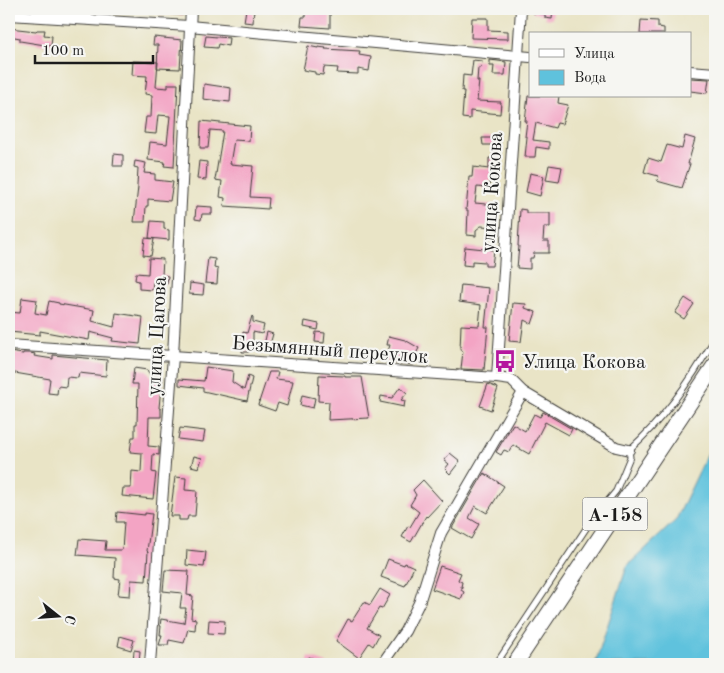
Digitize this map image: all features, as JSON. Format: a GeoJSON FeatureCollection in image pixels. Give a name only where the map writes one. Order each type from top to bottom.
{"type":"FeatureCollection","features":[{"type":"Feature","properties":{"kind":"main road","name":"А-158"},"geometry":{"type":"LineString","coordinates":[[515,664],[715,365]]}},
{"type":"Feature","properties":{"kind":"street","name":"улица Цагова"},"geometry":{"type":"LineString","coordinates":[[150,664],[173,356],[190,9]]}},
{"type":"Feature","properties":{"kind":"street","name":"улица Кокова"},"geometry":{"type":"LineString","coordinates":[[498,378],[521,9]]}},
{"type":"Feature","properties":{"kind":"street"},"geometry":{"type":"LineString","coordinates":[[9,15],[189,26],[529,57]]}},
{"type":"Feature","properties":{"kind":"street"},"geometry":{"type":"LineString","coordinates":[[692,71],[715,73]]}},
{"type":"Feature","properties":{"kind":"street","name":"Безымянный переулок"},"geometry":{"type":"LineString","coordinates":[[9,345],[511,380],[522,392],[616,447],[629,450]]}},
{"type":"Feature","properties":{"kind":"street"},"geometry":{"type":"LineString","coordinates":[[382,664],[404,631],[419,603],[442,533],[522,392]]}},
{"type":"Feature","properties":{"kind":"lane"},"geometry":{"type":"LineString","coordinates":[[496,664],[590,521],[616,491],[630,457],[629,450],[643,438],[662,416],[703,360],[715,338]]}},
{"type":"Feature","properties":{"kind":"water"},"geometry":{"type":"Polygon","coordinates":[[[715,438],[715,664],[595,664],[627,566],[676,520],[715,438]]]}},
{"type":"Feature","properties":{"kind":"building"},"geometry":{"type":"Polygon","coordinates":[[[158,9],[183,9],[183,15],[158,14],[158,9]]]}},
{"type":"Feature","properties":{"kind":"building"},"geometry":{"type":"Polygon","coordinates":[[[246,9],[254,9],[253,23],[244,22],[246,9]]]}},
{"type":"Feature","properties":{"kind":"building"},"geometry":{"type":"Polygon","coordinates":[[[306,9],[330,9],[330,28],[301,26],[302,17],[306,17],[306,9]]]}},
{"type":"Feature","properties":{"kind":"building"},"geometry":{"type":"Polygon","coordinates":[[[533,9],[553,9],[552,19],[545,18],[545,14],[533,13],[533,9]]]}},
{"type":"Feature","properties":{"kind":"building"},"geometry":{"type":"Polygon","coordinates":[[[472,18],[488,18],[488,30],[508,31],[508,39],[471,38],[472,18]]]}},
{"type":"Feature","properties":{"kind":"building"},"geometry":{"type":"Polygon","coordinates":[[[641,20],[658,21],[658,27],[664,28],[664,32],[640,32],[641,20]]]}},
{"type":"Feature","properties":{"kind":"building"},"geometry":{"type":"Polygon","coordinates":[[[9,28],[45,30],[44,35],[52,36],[51,46],[20,41],[20,38],[9,36],[9,28]]]}},
{"type":"Feature","properties":{"kind":"building"},"geometry":{"type":"Polygon","coordinates":[[[206,36],[229,38],[228,46],[218,44],[217,48],[204,47],[206,36]]]}},
{"type":"Feature","properties":{"kind":"building"},"geometry":{"type":"Polygon","coordinates":[[[154,37],[182,40],[180,69],[157,68],[158,45],[153,45],[154,37]]]}},
{"type":"Feature","properties":{"kind":"building"},"geometry":{"type":"Polygon","coordinates":[[[308,46],[360,51],[359,55],[371,57],[369,71],[358,69],[358,74],[337,73],[338,68],[324,67],[323,75],[303,70],[308,46]]]}},
{"type":"Feature","properties":{"kind":"building"},"geometry":{"type":"Polygon","coordinates":[[[473,60],[482,61],[481,68],[478,68],[477,101],[501,102],[500,114],[470,111],[470,119],[462,118],[463,75],[471,76],[473,60]]]}},
{"type":"Feature","properties":{"kind":"building"},"geometry":{"type":"Polygon","coordinates":[[[490,60],[506,62],[505,75],[493,75],[494,66],[490,66],[490,60]]]}},
{"type":"Feature","properties":{"kind":"building"},"geometry":{"type":"Polygon","coordinates":[[[133,61],[158,62],[156,87],[168,88],[168,84],[178,84],[174,167],[164,166],[165,162],[148,160],[150,142],[167,144],[170,116],[158,115],[156,134],[144,133],[146,117],[151,117],[152,95],[145,94],[147,76],[132,75],[133,61]]]}},
{"type":"Feature","properties":{"kind":"building"},"geometry":{"type":"Polygon","coordinates":[[[692,78],[709,79],[707,93],[692,91],[692,78]]]}},
{"type":"Feature","properties":{"kind":"building"},"geometry":{"type":"Polygon","coordinates":[[[204,84],[231,88],[230,102],[203,99],[204,84]]]}},
{"type":"Feature","properties":{"kind":"building"},"geometry":{"type":"Polygon","coordinates":[[[528,96],[529,98],[559,98],[558,103],[568,105],[562,124],[557,123],[555,128],[536,123],[533,140],[549,142],[549,149],[536,147],[535,157],[525,157],[527,121],[525,121],[528,96]]]}},
{"type":"Feature","properties":{"kind":"building"},"geometry":{"type":"Polygon","coordinates":[[[201,121],[250,126],[249,141],[234,140],[230,164],[253,166],[250,197],[269,198],[268,209],[224,206],[225,198],[220,197],[222,181],[215,180],[223,131],[210,130],[208,148],[200,148],[201,121]]]}},
{"type":"Feature","properties":{"kind":"building"},"geometry":{"type":"Polygon","coordinates":[[[685,136],[695,139],[688,164],[690,164],[682,188],[657,181],[658,176],[644,172],[648,158],[661,162],[667,145],[682,149],[685,136]]]}},
{"type":"Feature","properties":{"kind":"building"},"geometry":{"type":"Polygon","coordinates":[[[482,138],[500,138],[501,152],[499,153],[497,176],[490,176],[489,188],[477,187],[475,203],[497,205],[495,227],[481,226],[476,230],[476,236],[467,235],[468,210],[466,210],[469,177],[472,177],[473,167],[489,169],[489,158],[493,158],[493,145],[483,145],[482,138]]]}},
{"type":"Feature","properties":{"kind":"building"},"geometry":{"type":"Polygon","coordinates":[[[114,154],[123,155],[123,166],[113,166],[114,154]]]}},
{"type":"Feature","properties":{"kind":"building"},"geometry":{"type":"Polygon","coordinates":[[[135,161],[146,163],[144,173],[155,174],[155,180],[173,182],[170,201],[148,199],[145,222],[134,222],[138,187],[138,168],[134,167],[135,161]]]}},
{"type":"Feature","properties":{"kind":"building"},"geometry":{"type":"Polygon","coordinates":[[[199,161],[207,162],[206,180],[197,179],[199,161]]]}},
{"type":"Feature","properties":{"kind":"building"},"geometry":{"type":"Polygon","coordinates":[[[549,165],[562,167],[559,182],[546,180],[549,165]]]}},
{"type":"Feature","properties":{"kind":"building"},"geometry":{"type":"Polygon","coordinates":[[[530,173],[544,176],[540,196],[526,192],[530,173]]]}},
{"type":"Feature","properties":{"kind":"building"},"geometry":{"type":"Polygon","coordinates":[[[196,206],[212,207],[212,214],[202,214],[201,220],[195,219],[196,206]]]}},
{"type":"Feature","properties":{"kind":"building"},"geometry":{"type":"Polygon","coordinates":[[[520,209],[526,210],[526,213],[550,213],[550,227],[544,227],[543,241],[549,241],[549,253],[534,253],[533,258],[530,258],[530,269],[517,268],[520,209]]]}},
{"type":"Feature","properties":{"kind":"building"},"geometry":{"type":"Polygon","coordinates":[[[151,221],[164,222],[164,229],[169,230],[169,240],[149,238],[151,221]]]}},
{"type":"Feature","properties":{"kind":"building"},"geometry":{"type":"Polygon","coordinates":[[[145,238],[154,239],[151,256],[143,255],[145,238]]]}},
{"type":"Feature","properties":{"kind":"building"},"geometry":{"type":"Polygon","coordinates":[[[465,247],[494,250],[492,266],[485,266],[485,262],[472,261],[472,266],[463,265],[465,247]]]}},
{"type":"Feature","properties":{"kind":"building"},"geometry":{"type":"Polygon","coordinates":[[[149,258],[163,259],[162,275],[168,276],[167,284],[153,282],[152,290],[139,289],[139,281],[135,280],[136,273],[148,274],[149,258]]]}},
{"type":"Feature","properties":{"kind":"building"},"geometry":{"type":"Polygon","coordinates":[[[208,258],[215,259],[214,268],[218,269],[217,284],[205,283],[208,258]]]}},
{"type":"Feature","properties":{"kind":"building"},"geometry":{"type":"Polygon","coordinates":[[[190,283],[204,285],[203,295],[189,294],[190,283]]]}},
{"type":"Feature","properties":{"kind":"building"},"geometry":{"type":"Polygon","coordinates":[[[461,285],[489,288],[485,327],[488,327],[484,370],[461,369],[463,351],[460,350],[461,325],[479,326],[481,305],[459,302],[461,285]]]}},
{"type":"Feature","properties":{"kind":"building"},"geometry":{"type":"Polygon","coordinates":[[[22,298],[37,300],[35,313],[46,315],[49,301],[94,310],[92,321],[114,327],[116,313],[143,317],[140,344],[112,341],[113,338],[90,332],[89,340],[40,331],[40,335],[9,332],[9,312],[20,313],[22,298]]]}},
{"type":"Feature","properties":{"kind":"building"},"geometry":{"type":"Polygon","coordinates":[[[685,298],[694,304],[684,319],[675,313],[685,298]]]}},
{"type":"Feature","properties":{"kind":"building"},"geometry":{"type":"Polygon","coordinates":[[[513,303],[526,304],[525,308],[536,312],[532,324],[524,320],[521,342],[509,341],[513,303]]]}},
{"type":"Feature","properties":{"kind":"building"},"geometry":{"type":"Polygon","coordinates":[[[252,316],[253,322],[264,325],[262,334],[253,332],[253,345],[250,345],[249,352],[242,352],[243,332],[247,333],[252,316]]]}},
{"type":"Feature","properties":{"kind":"building"},"geometry":{"type":"Polygon","coordinates":[[[305,321],[319,324],[318,330],[304,327],[305,321]]]}},
{"type":"Feature","properties":{"kind":"building"},"geometry":{"type":"Polygon","coordinates":[[[267,332],[273,334],[268,351],[263,349],[267,332]]]}},
{"type":"Feature","properties":{"kind":"building"},"geometry":{"type":"Polygon","coordinates":[[[316,332],[325,333],[324,343],[315,342],[316,332]]]}},
{"type":"Feature","properties":{"kind":"building"},"geometry":{"type":"Polygon","coordinates":[[[389,336],[405,340],[419,348],[415,356],[414,365],[385,362],[390,345],[387,345],[389,336]]]}},
{"type":"Feature","properties":{"kind":"building"},"geometry":{"type":"Polygon","coordinates":[[[9,352],[30,353],[35,354],[34,356],[53,359],[53,355],[107,360],[106,376],[79,373],[78,378],[67,377],[66,387],[58,386],[57,394],[48,393],[50,379],[9,372],[9,352]]]}},
{"type":"Feature","properties":{"kind":"building"},"geometry":{"type":"Polygon","coordinates":[[[206,367],[233,371],[232,382],[244,390],[248,376],[252,378],[247,401],[203,391],[203,388],[179,385],[179,379],[204,381],[206,367]]]}},
{"type":"Feature","properties":{"kind":"building"},"geometry":{"type":"Polygon","coordinates":[[[134,368],[147,370],[151,376],[163,377],[159,408],[161,409],[161,417],[149,417],[148,446],[159,447],[159,455],[153,454],[152,472],[156,473],[153,499],[122,496],[123,488],[131,488],[132,471],[141,472],[142,453],[130,452],[132,437],[135,437],[135,424],[137,424],[138,384],[132,384],[134,368]]]}},
{"type":"Feature","properties":{"kind":"building"},"geometry":{"type":"Polygon","coordinates":[[[269,372],[278,372],[276,379],[293,381],[287,406],[278,403],[275,411],[258,405],[269,372]]]}},
{"type":"Feature","properties":{"kind":"building"},"geometry":{"type":"Polygon","coordinates":[[[319,375],[362,377],[369,418],[328,420],[329,402],[318,401],[319,375]]]}},
{"type":"Feature","properties":{"kind":"building"},"geometry":{"type":"Polygon","coordinates":[[[488,384],[498,388],[491,410],[480,406],[488,384]]]}},
{"type":"Feature","properties":{"kind":"building"},"geometry":{"type":"Polygon","coordinates":[[[400,387],[407,393],[401,400],[405,401],[404,407],[380,402],[381,396],[392,398],[400,387]]]}},
{"type":"Feature","properties":{"kind":"building"},"geometry":{"type":"Polygon","coordinates":[[[302,395],[315,398],[313,408],[300,405],[302,395]]]}},
{"type":"Feature","properties":{"kind":"building"},"geometry":{"type":"Polygon","coordinates":[[[543,412],[572,429],[569,435],[545,422],[529,454],[513,445],[509,452],[504,450],[501,455],[496,452],[513,424],[525,431],[534,414],[540,417],[543,412]]]}},
{"type":"Feature","properties":{"kind":"building"},"geometry":{"type":"Polygon","coordinates":[[[180,428],[205,431],[203,442],[178,439],[180,428]]]}},
{"type":"Feature","properties":{"kind":"building"},"geometry":{"type":"Polygon","coordinates":[[[450,453],[460,461],[450,474],[445,469],[449,464],[444,460],[450,453]]]}},
{"type":"Feature","properties":{"kind":"building"},"geometry":{"type":"Polygon","coordinates":[[[194,456],[202,458],[199,468],[191,466],[194,456]]]}},
{"type":"Feature","properties":{"kind":"building"},"geometry":{"type":"Polygon","coordinates":[[[484,473],[504,486],[487,513],[475,506],[469,518],[479,524],[471,539],[452,528],[484,473]]]}},
{"type":"Feature","properties":{"kind":"building"},"geometry":{"type":"Polygon","coordinates":[[[175,477],[186,478],[185,490],[197,491],[195,516],[188,516],[187,520],[179,520],[179,516],[170,516],[175,477]]]}},
{"type":"Feature","properties":{"kind":"building"},"geometry":{"type":"Polygon","coordinates":[[[423,480],[442,501],[426,516],[411,542],[402,537],[419,512],[410,505],[416,495],[413,490],[423,480]]]}},
{"type":"Feature","properties":{"kind":"building"},"geometry":{"type":"Polygon","coordinates":[[[117,512],[152,514],[147,551],[146,581],[131,580],[130,596],[118,595],[120,579],[114,578],[115,558],[77,555],[79,539],[106,541],[105,550],[122,550],[124,522],[116,522],[117,512]]]}},
{"type":"Feature","properties":{"kind":"building"},"geometry":{"type":"Polygon","coordinates":[[[187,550],[206,552],[204,567],[186,565],[187,550]]]}},
{"type":"Feature","properties":{"kind":"building"},"geometry":{"type":"Polygon","coordinates":[[[388,559],[414,567],[405,586],[381,577],[388,559]]]}},
{"type":"Feature","properties":{"kind":"building"},"geometry":{"type":"Polygon","coordinates":[[[440,566],[461,573],[458,580],[462,582],[461,587],[463,587],[461,590],[464,592],[461,599],[432,589],[440,566]]]}},
{"type":"Feature","properties":{"kind":"building"},"geometry":{"type":"Polygon","coordinates":[[[165,570],[189,571],[187,595],[193,596],[191,618],[196,619],[195,630],[188,629],[184,643],[169,640],[168,645],[159,645],[162,635],[160,635],[161,619],[184,623],[186,608],[180,608],[182,593],[163,591],[165,570]]]}},
{"type":"Feature","properties":{"kind":"building"},"geometry":{"type":"Polygon","coordinates":[[[380,589],[390,595],[382,609],[379,608],[367,628],[379,635],[373,646],[369,643],[359,658],[336,641],[348,619],[352,621],[364,602],[370,605],[380,589]]]}},
{"type":"Feature","properties":{"kind":"building"},"geometry":{"type":"Polygon","coordinates":[[[209,620],[225,621],[224,634],[208,633],[209,620]]]}},
{"type":"Feature","properties":{"kind":"building"},"geometry":{"type":"Polygon","coordinates":[[[120,636],[134,640],[131,650],[118,646],[120,636]]]}},
{"type":"Feature","properties":{"kind":"building"},"geometry":{"type":"Polygon","coordinates":[[[134,650],[140,651],[139,664],[133,664],[134,650]]]}},
{"type":"Feature","properties":{"kind":"building"},"geometry":{"type":"Polygon","coordinates":[[[309,657],[327,663],[327,664],[307,664],[309,657]]]}},
{"type":"Feature","properties":{"kind":"place","name":"Улица Кокова"},"geometry":{"type":"Point","coordinates":[505,361]}}]}
